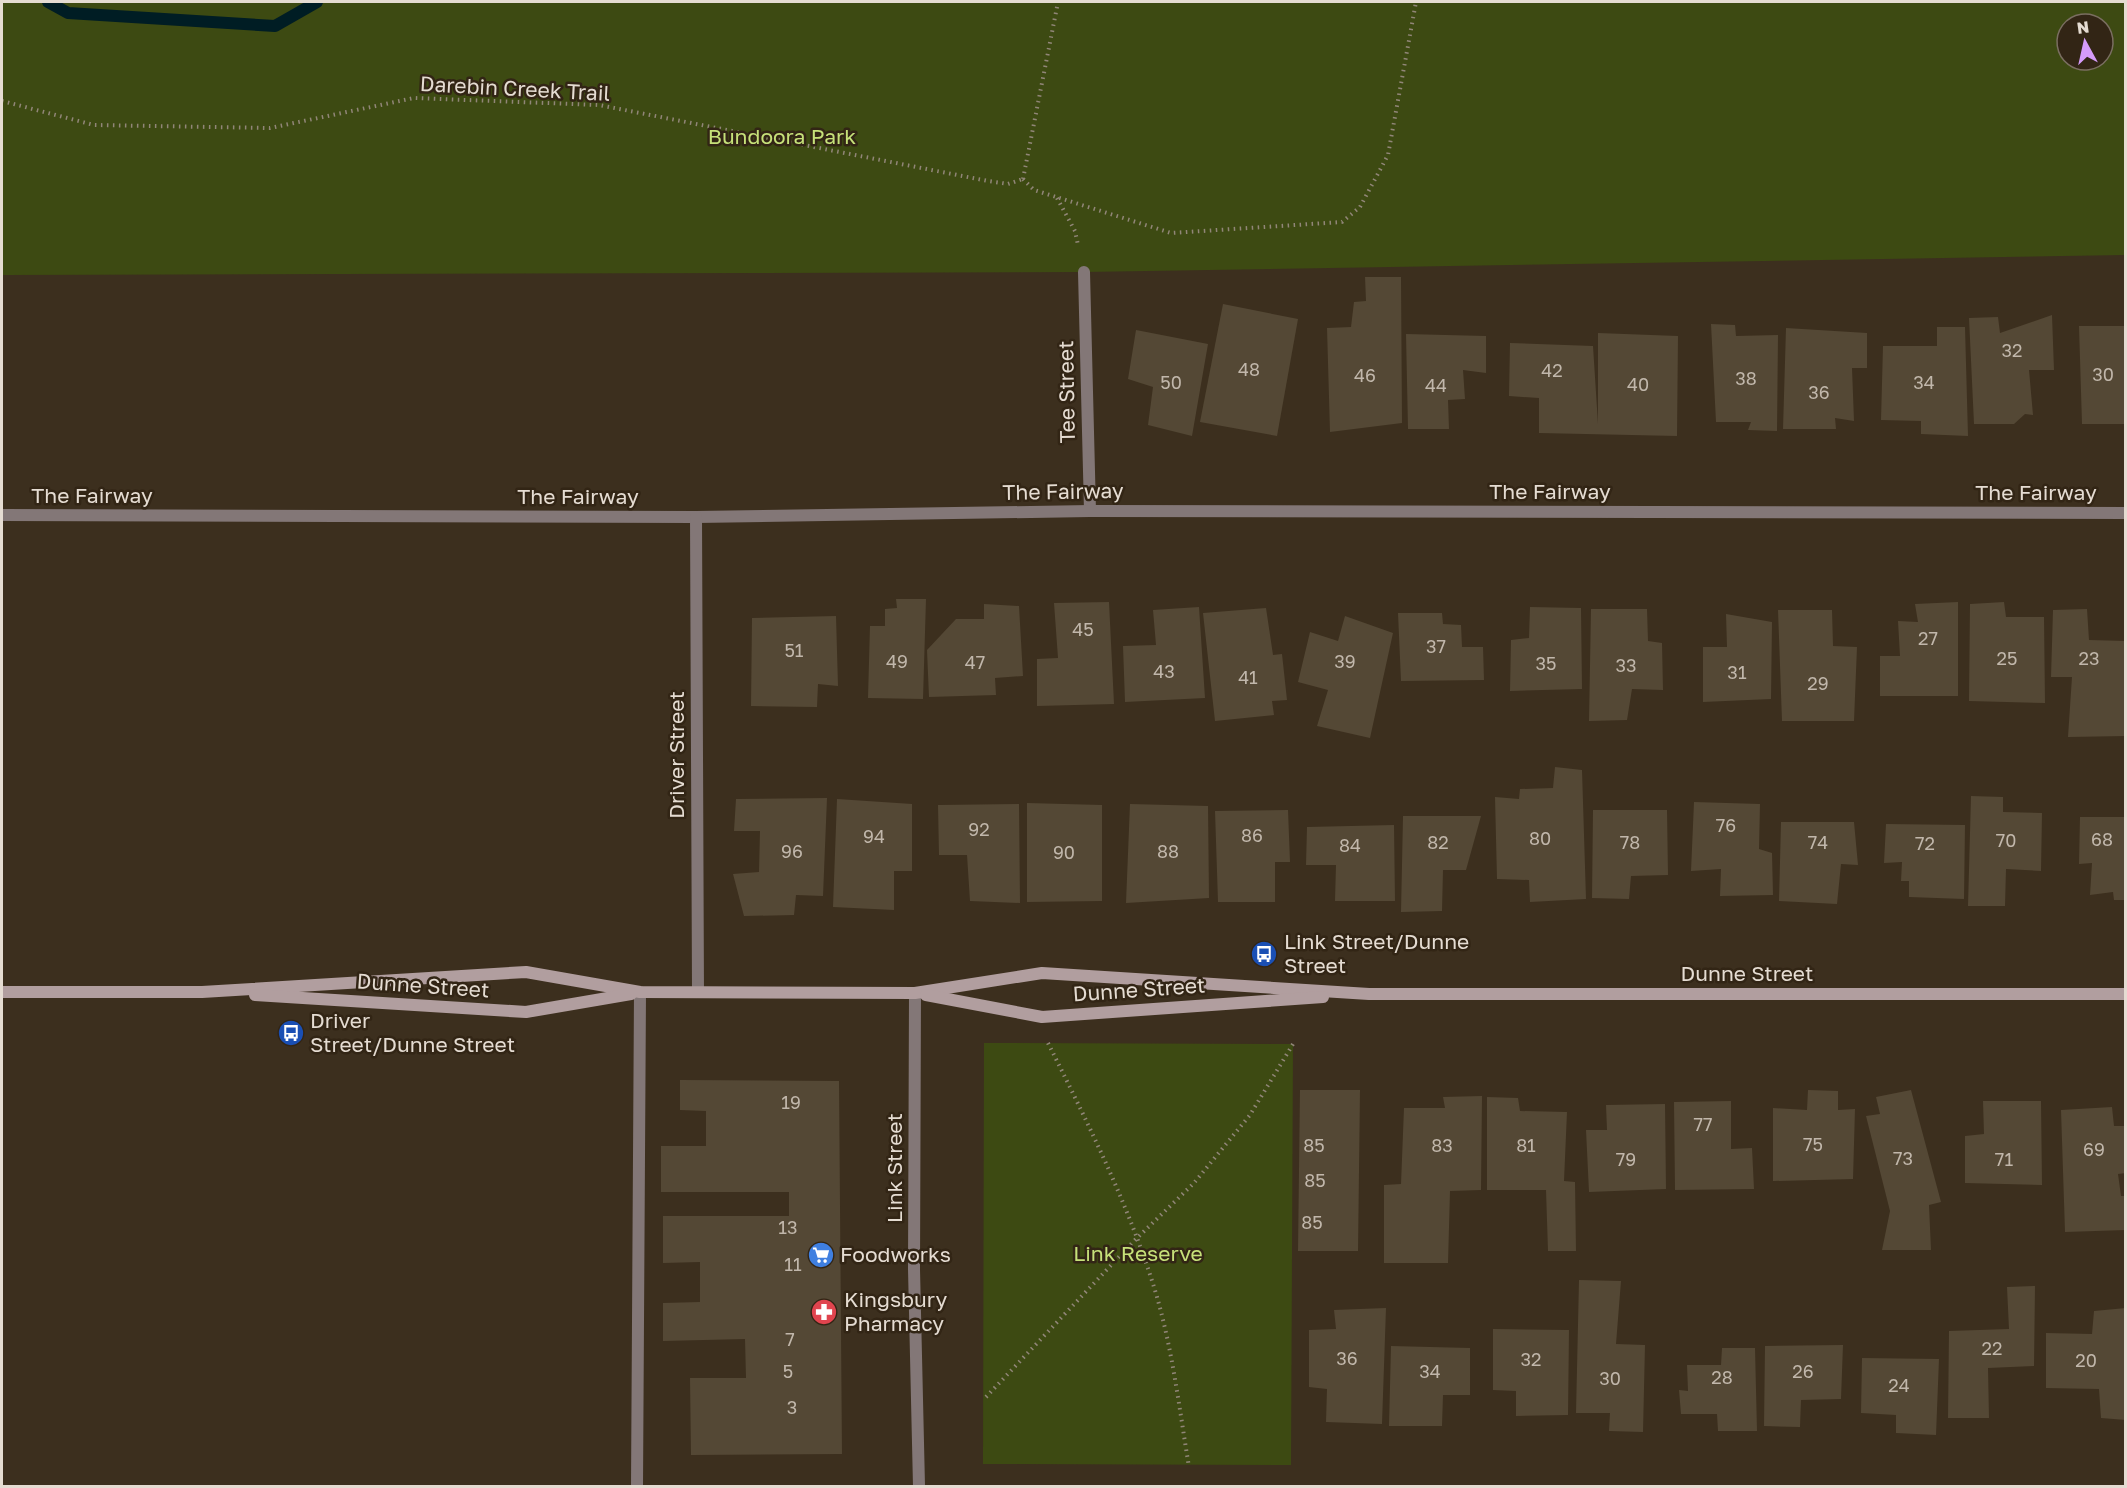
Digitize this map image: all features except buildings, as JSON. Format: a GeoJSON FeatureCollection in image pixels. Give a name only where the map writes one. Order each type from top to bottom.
{"type":"FeatureCollection","features":[{"type":"Feature","properties":{"kind":"main road","name":"Dunne Street"},"geometry":{"type":"LineString","coordinates":[[2,992],[202,992],[526,972],[640,992],[915,993],[1042,973],[1369,994],[2126,994]]}},
{"type":"Feature","properties":{"kind":"main road","name":"Dunne Street"},"geometry":{"type":"LineString","coordinates":[[202,992],[526,1012],[640,992]]}},
{"type":"Feature","properties":{"kind":"main road","name":"Dunne Street"},"geometry":{"type":"LineString","coordinates":[[915,993],[1042,1017],[1369,994]]}},
{"type":"Feature","properties":{"kind":"street","name":"Tee Street"},"geometry":{"type":"LineString","coordinates":[[1084,272],[1090,511]]}},
{"type":"Feature","properties":{"kind":"street","name":"The Fairway"},"geometry":{"type":"LineString","coordinates":[[2,515],[696,517],[1090,511],[2126,513]]}},
{"type":"Feature","properties":{"kind":"street","name":"Driver Street"},"geometry":{"type":"LineString","coordinates":[[696,517],[698,992]]}},
{"type":"Feature","properties":{"kind":"street"},"geometry":{"type":"LineString","coordinates":[[637,1486],[640,992]]}},
{"type":"Feature","properties":{"kind":"street","name":"Link Street"},"geometry":{"type":"LineString","coordinates":[[915,993],[914,1269],[919,1486]]}},
{"type":"Feature","properties":{"kind":"path"},"geometry":{"type":"LineString","coordinates":[[1058,2],[1023,179],[1034,190],[1171,233],[1342,222],[1360,207],[1388,155],[1416,2]]}},
{"type":"Feature","properties":{"kind":"path","name":"Darebin Creek Trail"},"geometry":{"type":"LineString","coordinates":[[2,101],[94,125],[270,128],[414,98],[599,105],[988,181],[1008,184],[1023,179]]}},
{"type":"Feature","properties":{"kind":"path"},"geometry":{"type":"LineString","coordinates":[[1056,197],[1075,231],[1084,272]]}},
{"type":"Feature","properties":{"kind":"path"},"geometry":{"type":"LineString","coordinates":[[1048,1043],[1092,1131],[1154,1287],[1170,1355],[1189,1467]]}},
{"type":"Feature","properties":{"kind":"path"},"geometry":{"type":"LineString","coordinates":[[986,1397],[1135,1240],[1194,1183],[1250,1115],[1293,1044]]}},
{"type":"Feature","properties":{"kind":"green space","name":"Bundoora Park"},"geometry":{"type":"Polygon","coordinates":[[[2,2],[2125,2],[2125,255],[1084,272],[2,275],[2,2]]]}},
{"type":"Feature","properties":{"kind":"green space","name":"Link Reserve"},"geometry":{"type":"Polygon","coordinates":[[[984,1043],[1293,1044],[1291,1465],[983,1464],[984,1043]]]}},
{"type":"Feature","properties":{"kind":"waterway"},"geometry":{"type":"LineString","coordinates":[[48,2],[68,13],[275,26],[317,2]]}},
{"type":"Feature","properties":{"kind":"place","name":"Link Street/Dunne Street"},"geometry":{"type":"Point","coordinates":[1264,954]}},
{"type":"Feature","properties":{"kind":"place","name":"Driver Street/Dunne Street"},"geometry":{"type":"Point","coordinates":[291,1033]}},
{"type":"Feature","properties":{"kind":"place","name":"Foodworks"},"geometry":{"type":"Point","coordinates":[821,1255]}},
{"type":"Feature","properties":{"kind":"place","name":"Kingsbury Pharmacy"},"geometry":{"type":"Point","coordinates":[824,1312]}}]}
